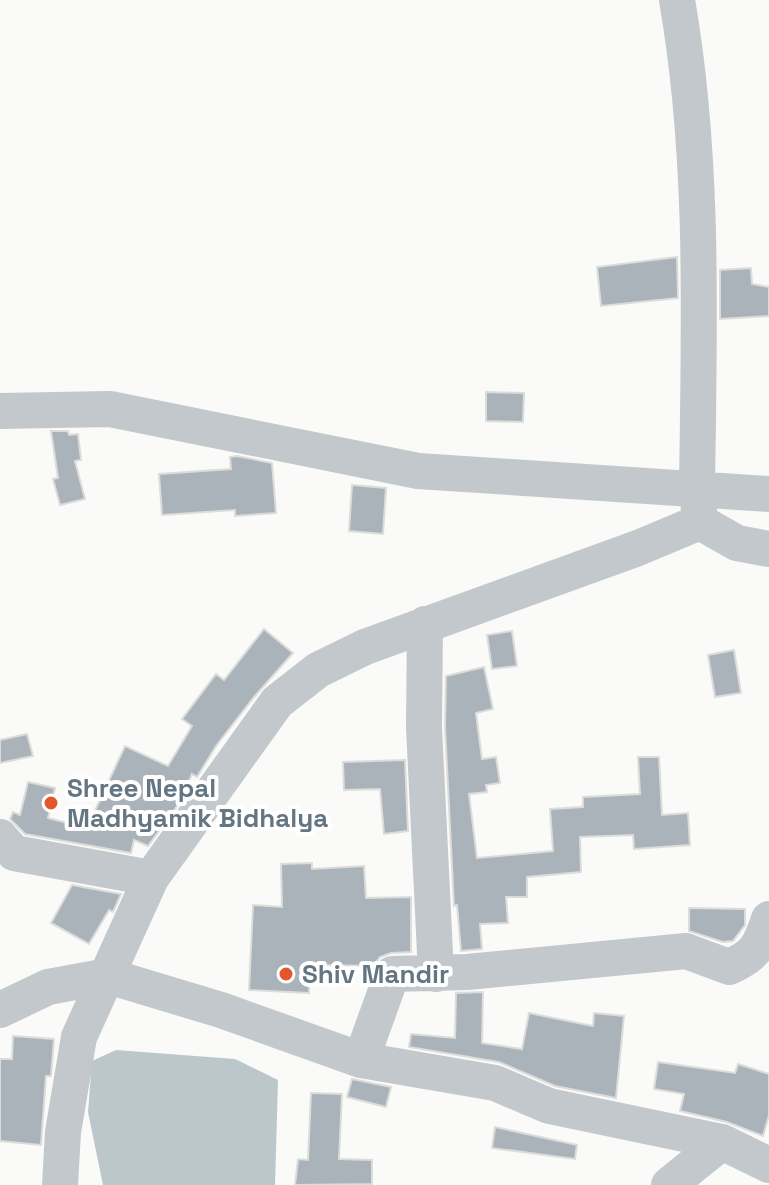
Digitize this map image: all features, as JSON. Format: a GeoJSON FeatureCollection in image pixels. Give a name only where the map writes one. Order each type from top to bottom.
{"type":"FeatureCollection","features":[{"type":"Feature","properties":{"kind":"street"},"geometry":{"type":"LineString","coordinates":[[677,0],[699,215],[698,505],[737,543],[769,549]]}},
{"type":"Feature","properties":{"kind":"street"},"geometry":{"type":"LineString","coordinates":[[0,411],[110,409],[418,471],[698,505],[769,494]]}},
{"type":"Feature","properties":{"kind":"street"},"geometry":{"type":"LineString","coordinates":[[60,1185],[63,1132],[79,1037],[151,878],[277,702],[318,670],[365,647],[638,548],[698,505]]}},
{"type":"Feature","properties":{"kind":"street"},"geometry":{"type":"LineString","coordinates":[[425,624],[424,727],[436,974]]}},
{"type":"Feature","properties":{"kind":"street"},"geometry":{"type":"LineString","coordinates":[[0,837],[14,853],[151,878]]}},
{"type":"Feature","properties":{"kind":"street"},"geometry":{"type":"LineString","coordinates":[[361,1060],[392,974],[436,974],[686,951],[729,967],[746,960],[761,944],[769,919]]}},
{"type":"Feature","properties":{"kind":"street"},"geometry":{"type":"LineString","coordinates":[[0,1010],[48,987],[108,976],[221,1010],[361,1060],[495,1083],[549,1106],[722,1142],[769,1165]]}},
{"type":"Feature","properties":{"kind":"street"},"geometry":{"type":"LineString","coordinates":[[669,1185],[722,1142]]}},
{"type":"Feature","properties":{"kind":"shaded area"},"geometry":{"type":"Polygon","coordinates":[[[116,1050],[235,1059],[278,1080],[275,1185],[103,1185],[88,1112],[92,1061],[116,1050]]]}},
{"type":"Feature","properties":{"kind":"building"},"geometry":{"type":"Polygon","coordinates":[[[677,257],[678,298],[601,306],[597,267],[677,257]]]}},
{"type":"Feature","properties":{"kind":"building"},"geometry":{"type":"Polygon","coordinates":[[[751,268],[752,284],[769,287],[769,316],[720,319],[720,270],[751,268]]]}},
{"type":"Feature","properties":{"kind":"building"},"geometry":{"type":"Polygon","coordinates":[[[486,392],[524,393],[523,422],[486,421],[486,392]]]}},
{"type":"Feature","properties":{"kind":"building"},"geometry":{"type":"Polygon","coordinates":[[[51,431],[78,434],[81,460],[75,461],[85,499],[60,505],[53,479],[58,478],[51,431]]]}},
{"type":"Feature","properties":{"kind":"building"},"geometry":{"type":"Polygon","coordinates":[[[230,457],[272,463],[276,513],[235,516],[235,510],[162,515],[159,474],[231,469],[230,457]]]}},
{"type":"Feature","properties":{"kind":"building"},"geometry":{"type":"Polygon","coordinates":[[[352,485],[386,488],[383,534],[349,531],[352,485]]]}},
{"type":"Feature","properties":{"kind":"building"},"geometry":{"type":"Polygon","coordinates":[[[264,629],[293,653],[216,746],[197,777],[192,774],[180,802],[148,846],[134,840],[131,853],[25,834],[10,819],[13,812],[20,815],[28,782],[55,788],[48,818],[87,828],[125,746],[168,766],[192,726],[182,719],[216,674],[224,680],[264,629]]]}},
{"type":"Feature","properties":{"kind":"building"},"geometry":{"type":"Polygon","coordinates":[[[512,631],[517,666],[492,669],[487,635],[512,631]]]}},
{"type":"Feature","properties":{"kind":"building"},"geometry":{"type":"Polygon","coordinates":[[[734,650],[741,693],[715,697],[708,655],[734,650]]]}},
{"type":"Feature","properties":{"kind":"building"},"geometry":{"type":"Polygon","coordinates":[[[484,667],[493,709],[476,713],[482,759],[496,757],[500,783],[486,785],[487,792],[469,794],[477,858],[553,851],[550,809],[583,807],[583,797],[640,794],[638,757],[659,757],[662,815],[688,813],[690,845],[634,849],[633,835],[580,837],[581,872],[527,877],[527,897],[506,897],[508,923],[480,924],[482,949],[461,951],[457,905],[454,906],[445,727],[446,676],[484,667]]]}},
{"type":"Feature","properties":{"kind":"building"},"geometry":{"type":"Polygon","coordinates":[[[27,734],[33,756],[0,763],[0,740],[27,734]]]}},
{"type":"Feature","properties":{"kind":"building"},"geometry":{"type":"Polygon","coordinates":[[[405,760],[408,831],[384,834],[380,789],[344,790],[343,762],[405,760]]]}},
{"type":"Feature","properties":{"kind":"building"},"geometry":{"type":"Polygon","coordinates":[[[312,863],[312,869],[364,866],[366,898],[411,897],[411,952],[380,957],[373,966],[310,965],[309,993],[249,990],[253,905],[282,907],[281,864],[312,863]]]}},
{"type":"Feature","properties":{"kind":"building"},"geometry":{"type":"Polygon","coordinates":[[[72,885],[121,894],[113,912],[109,910],[89,944],[51,923],[72,885]]]}},
{"type":"Feature","properties":{"kind":"building"},"geometry":{"type":"Polygon","coordinates":[[[689,908],[745,909],[745,925],[733,941],[723,942],[689,931],[689,908]]]}},
{"type":"Feature","properties":{"kind":"building"},"geometry":{"type":"Polygon","coordinates":[[[483,992],[482,1043],[522,1049],[529,1013],[593,1026],[594,1013],[624,1016],[616,1098],[555,1086],[499,1062],[409,1047],[411,1034],[455,1038],[456,993],[483,992]]]}},
{"type":"Feature","properties":{"kind":"building"},"geometry":{"type":"Polygon","coordinates":[[[13,1036],[54,1039],[51,1076],[46,1076],[41,1145],[0,1141],[0,1059],[12,1059],[13,1036]]]}},
{"type":"Feature","properties":{"kind":"building"},"geometry":{"type":"Polygon","coordinates":[[[658,1062],[735,1073],[738,1064],[769,1074],[769,1115],[763,1136],[727,1122],[680,1111],[684,1094],[654,1089],[658,1062]]]}},
{"type":"Feature","properties":{"kind":"building"},"geometry":{"type":"Polygon","coordinates":[[[352,1079],[391,1087],[386,1107],[347,1097],[352,1079]]]}},
{"type":"Feature","properties":{"kind":"building"},"geometry":{"type":"Polygon","coordinates":[[[311,1093],[342,1094],[339,1159],[372,1160],[372,1184],[295,1185],[298,1159],[308,1160],[311,1093]]]}},
{"type":"Feature","properties":{"kind":"building"},"geometry":{"type":"Polygon","coordinates":[[[495,1127],[577,1145],[575,1159],[492,1148],[495,1127]]]}},
{"type":"Feature","properties":{"kind":"place","name":"Shree Nepal Madhyamik Bidhalya"},"geometry":{"type":"Point","coordinates":[51,803]}},
{"type":"Feature","properties":{"kind":"place","name":"Shiv Mandir"},"geometry":{"type":"Point","coordinates":[286,974]}}]}
